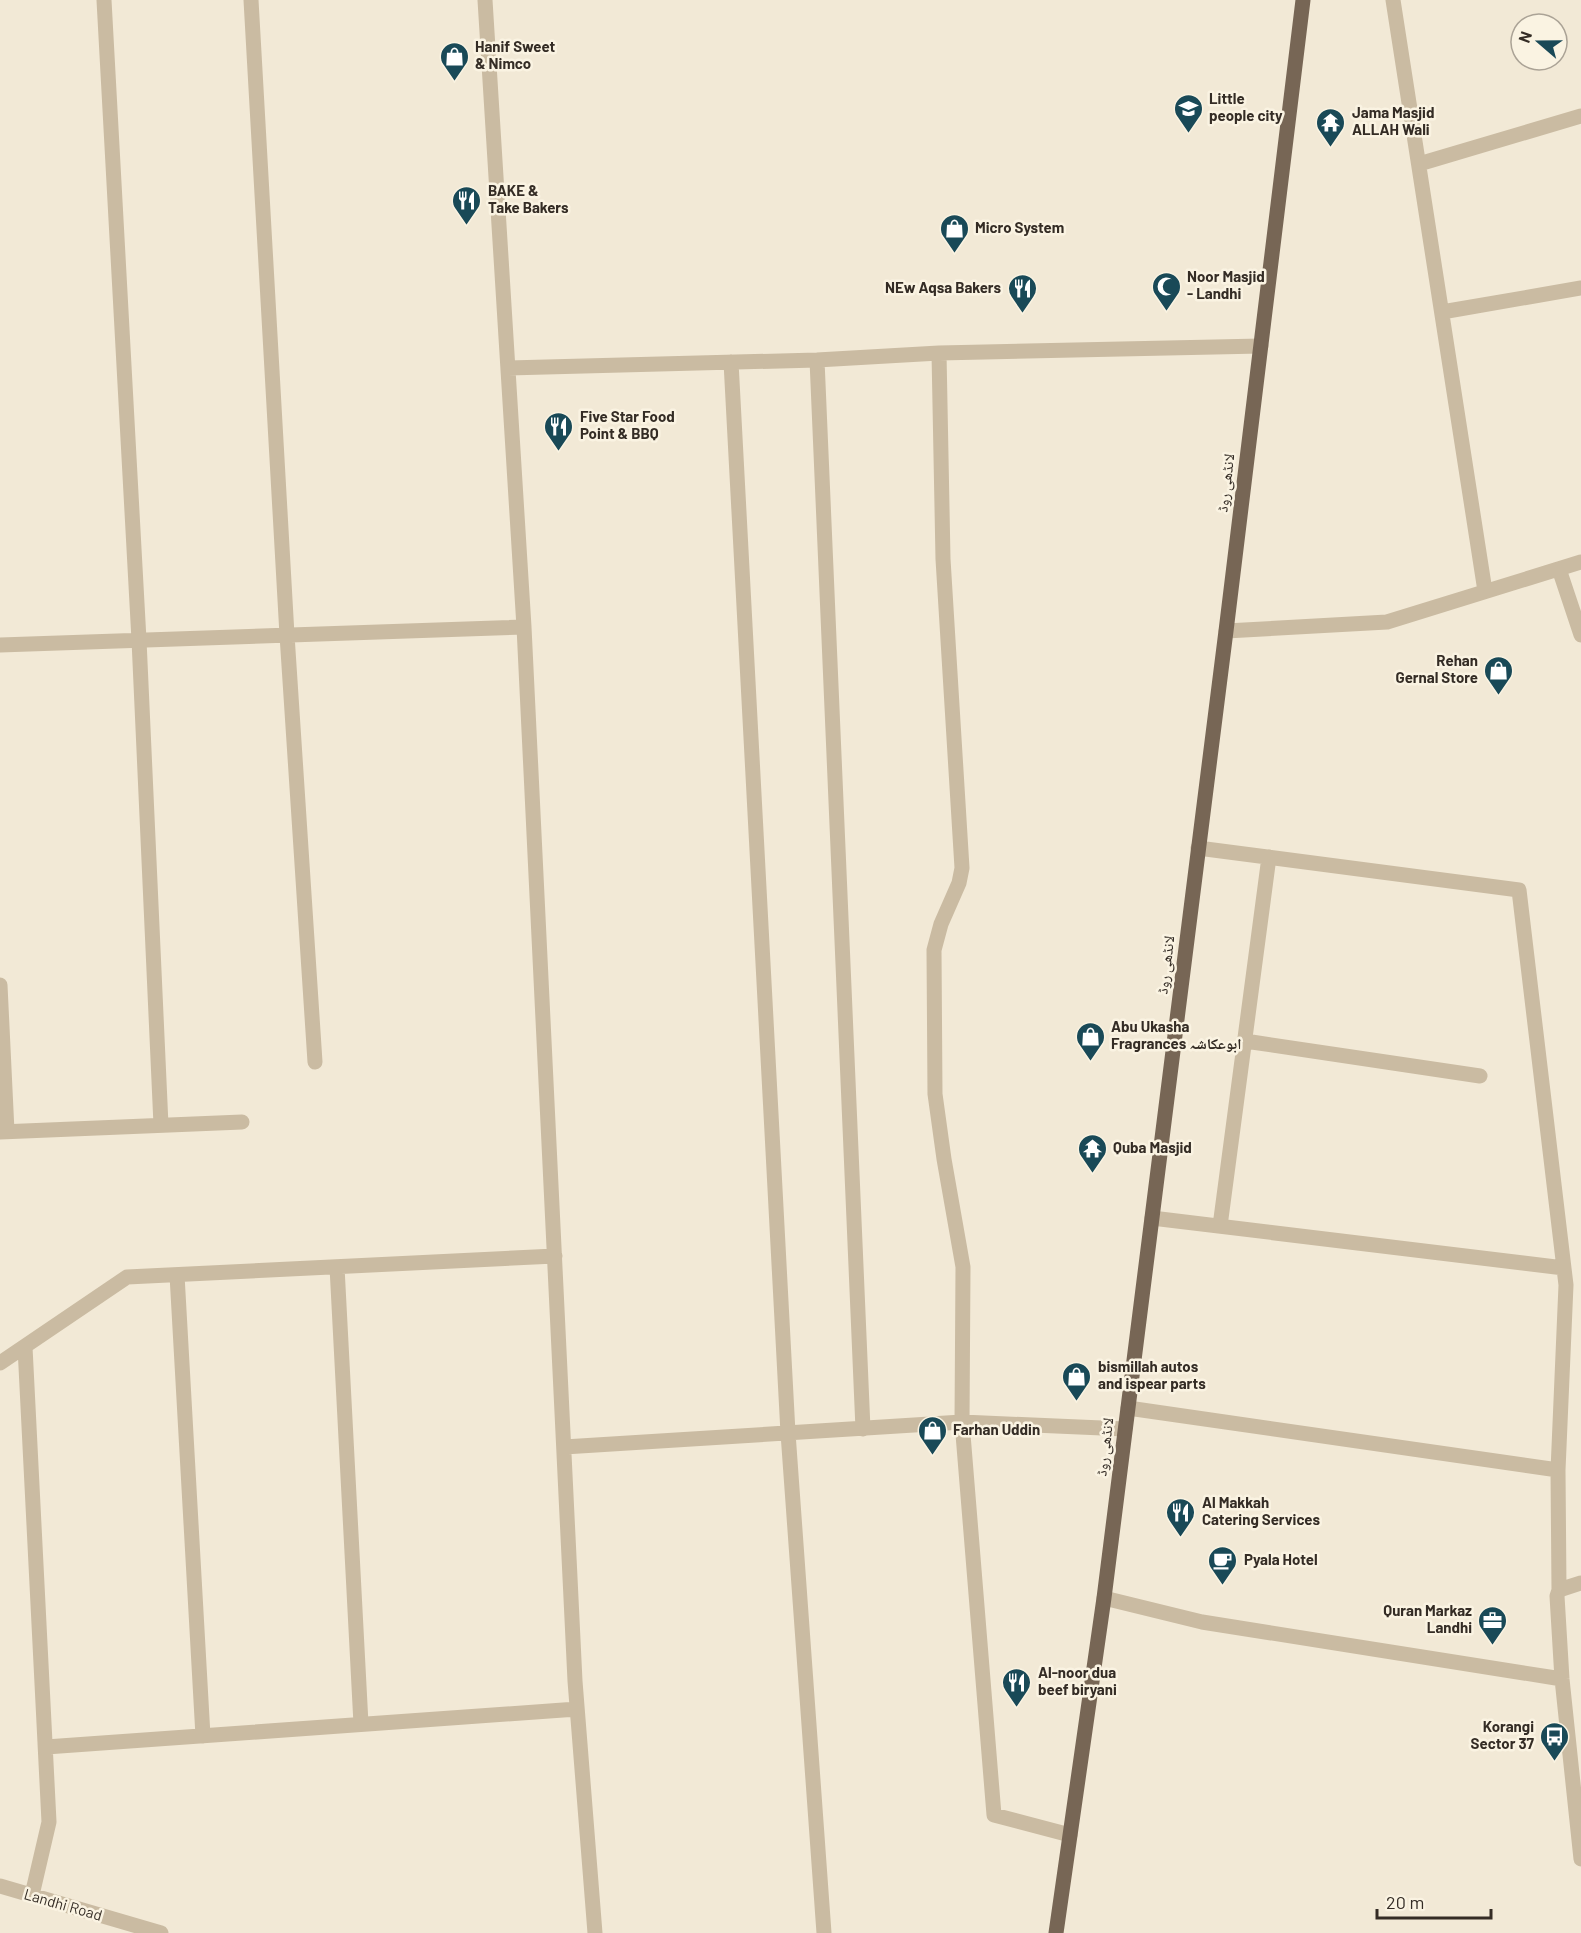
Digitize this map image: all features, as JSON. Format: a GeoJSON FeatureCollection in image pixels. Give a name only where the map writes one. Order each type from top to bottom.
{"type":"FeatureCollection","features":[{"type":"Feature","properties":{"kind":"main road","name":"لانڈھی روڈ"},"geometry":{"type":"LineString","coordinates":[[1056,1933],[1104,1598],[1303,0]]}},
{"type":"Feature","properties":{"kind":"street"},"geometry":{"type":"LineString","coordinates":[[104,0],[161,1125]]}},
{"type":"Feature","properties":{"kind":"street"},"geometry":{"type":"LineString","coordinates":[[251,0],[287,635],[315,1062]]}},
{"type":"Feature","properties":{"kind":"street"},"geometry":{"type":"LineString","coordinates":[[485,0],[524,627],[576,1709],[595,1933]]}},
{"type":"Feature","properties":{"kind":"street"},"geometry":{"type":"LineString","coordinates":[[1395,1],[1485,591]]}},
{"type":"Feature","properties":{"kind":"street"},"geometry":{"type":"LineString","coordinates":[[1419,164],[1581,116]]}},
{"type":"Feature","properties":{"kind":"street"},"geometry":{"type":"LineString","coordinates":[[1442,312],[1581,288]]}},
{"type":"Feature","properties":{"kind":"street"},"geometry":{"type":"LineString","coordinates":[[508,368],[817,360],[939,353],[1261,346]]}},
{"type":"Feature","properties":{"kind":"street"},"geometry":{"type":"LineString","coordinates":[[939,353],[943,559],[962,868],[959,883],[941,924],[934,950],[935,1094],[963,1266],[962,1422],[994,1815],[1070,1835]]}},
{"type":"Feature","properties":{"kind":"street"},"geometry":{"type":"LineString","coordinates":[[817,360],[863,1429]]}},
{"type":"Feature","properties":{"kind":"street"},"geometry":{"type":"LineString","coordinates":[[731,362],[788,1433],[824,1933]]}},
{"type":"Feature","properties":{"kind":"street"},"geometry":{"type":"LineString","coordinates":[[1226,631],[1387,622],[1581,562]]}},
{"type":"Feature","properties":{"kind":"street"},"geometry":{"type":"LineString","coordinates":[[1559,569],[1581,635]]}},
{"type":"Feature","properties":{"kind":"street"},"geometry":{"type":"LineString","coordinates":[[0,645],[524,627]]}},
{"type":"Feature","properties":{"kind":"street"},"geometry":{"type":"LineString","coordinates":[[1198,848],[1519,890],[1566,1285],[1558,1470],[1558,1593],[1562,1679],[1581,1859]]}},
{"type":"Feature","properties":{"kind":"street"},"geometry":{"type":"LineString","coordinates":[[1220,1226],[1269,857]]}},
{"type":"Feature","properties":{"kind":"street"},"geometry":{"type":"LineString","coordinates":[[0,985],[4,1132],[242,1122]]}},
{"type":"Feature","properties":{"kind":"street"},"geometry":{"type":"LineString","coordinates":[[1245,1041],[1480,1076]]}},
{"type":"Feature","properties":{"kind":"street"},"geometry":{"type":"LineString","coordinates":[[1152,1218],[1564,1268]]}},
{"type":"Feature","properties":{"kind":"street"},"geometry":{"type":"LineString","coordinates":[[0,1363],[127,1277],[555,1256]]}},
{"type":"Feature","properties":{"kind":"street"},"geometry":{"type":"LineString","coordinates":[[337,1267],[361,1724]]}},
{"type":"Feature","properties":{"kind":"street"},"geometry":{"type":"LineString","coordinates":[[177,1275],[203,1736]]}},
{"type":"Feature","properties":{"kind":"street"},"geometry":{"type":"LineString","coordinates":[[25,1347],[49,1822],[32,1895]]}},
{"type":"Feature","properties":{"kind":"street"},"geometry":{"type":"LineString","coordinates":[[1128,1408],[1558,1470]]}},
{"type":"Feature","properties":{"kind":"street"},"geometry":{"type":"LineString","coordinates":[[564,1448],[962,1422],[1125,1430]]}},
{"type":"Feature","properties":{"kind":"street"},"geometry":{"type":"LineString","coordinates":[[1558,1593],[1581,1583]]}},
{"type":"Feature","properties":{"kind":"street"},"geometry":{"type":"LineString","coordinates":[[1104,1598],[1202,1622],[1562,1679]]}},
{"type":"Feature","properties":{"kind":"street"},"geometry":{"type":"LineString","coordinates":[[46,1747],[576,1709]]}},
{"type":"Feature","properties":{"kind":"street","name":"Landhi Road"},"geometry":{"type":"LineString","coordinates":[[0,1886],[161,1933]]}},
{"type":"Feature","properties":{"kind":"place","name":"Hanif Sweet & Nimco"},"geometry":{"type":"Point","coordinates":[454,82]}},
{"type":"Feature","properties":{"kind":"place","name":"Little people city"},"geometry":{"type":"Point","coordinates":[1188,134]}},
{"type":"Feature","properties":{"kind":"place","name":"Jama Masjid ALLAH Wali"},"geometry":{"type":"Point","coordinates":[1331,148]}},
{"type":"Feature","properties":{"kind":"place","name":"BAKE & Take Bakers"},"geometry":{"type":"Point","coordinates":[467,226]}},
{"type":"Feature","properties":{"kind":"place","name":"Micro System"},"geometry":{"type":"Point","coordinates":[954,254]}},
{"type":"Feature","properties":{"kind":"place","name":"Noor Masjid - Landhi"},"geometry":{"type":"Point","coordinates":[1166,312]}},
{"type":"Feature","properties":{"kind":"place","name":"NEw Aqsa Bakers"},"geometry":{"type":"Point","coordinates":[1022,314]}},
{"type":"Feature","properties":{"kind":"place","name":"Five Star Food Point & BBQ"},"geometry":{"type":"Point","coordinates":[559,452]}},
{"type":"Feature","properties":{"kind":"place","name":"Rehan Gernal Store"},"geometry":{"type":"Point","coordinates":[1499,696]}},
{"type":"Feature","properties":{"kind":"place","name":"Abu Ukasha Fragrances ابوعکاشہ"},"geometry":{"type":"Point","coordinates":[1090,1062]}},
{"type":"Feature","properties":{"kind":"place","name":"Quba Masjid"},"geometry":{"type":"Point","coordinates":[1092,1174]}},
{"type":"Feature","properties":{"kind":"place","name":"bismillah autos and ispear parts"},"geometry":{"type":"Point","coordinates":[1077,1402]}},
{"type":"Feature","properties":{"kind":"place","name":"Farhan Uddin"},"geometry":{"type":"Point","coordinates":[932,1456]}},
{"type":"Feature","properties":{"kind":"place","name":"Al Makkah Catering Services"},"geometry":{"type":"Point","coordinates":[1181,1538]}},
{"type":"Feature","properties":{"kind":"place","name":"Pyala Hotel"},"geometry":{"type":"Point","coordinates":[1223,1586]}},
{"type":"Feature","properties":{"kind":"place","name":"Quran Markaz Landhi"},"geometry":{"type":"Point","coordinates":[1493,1646]}},
{"type":"Feature","properties":{"kind":"place","name":"Al-noor dua beef biryani"},"geometry":{"type":"Point","coordinates":[1017,1708]}},
{"type":"Feature","properties":{"kind":"place","name":"Korangi Sector 37"},"geometry":{"type":"Point","coordinates":[1555,1762]}}]}
